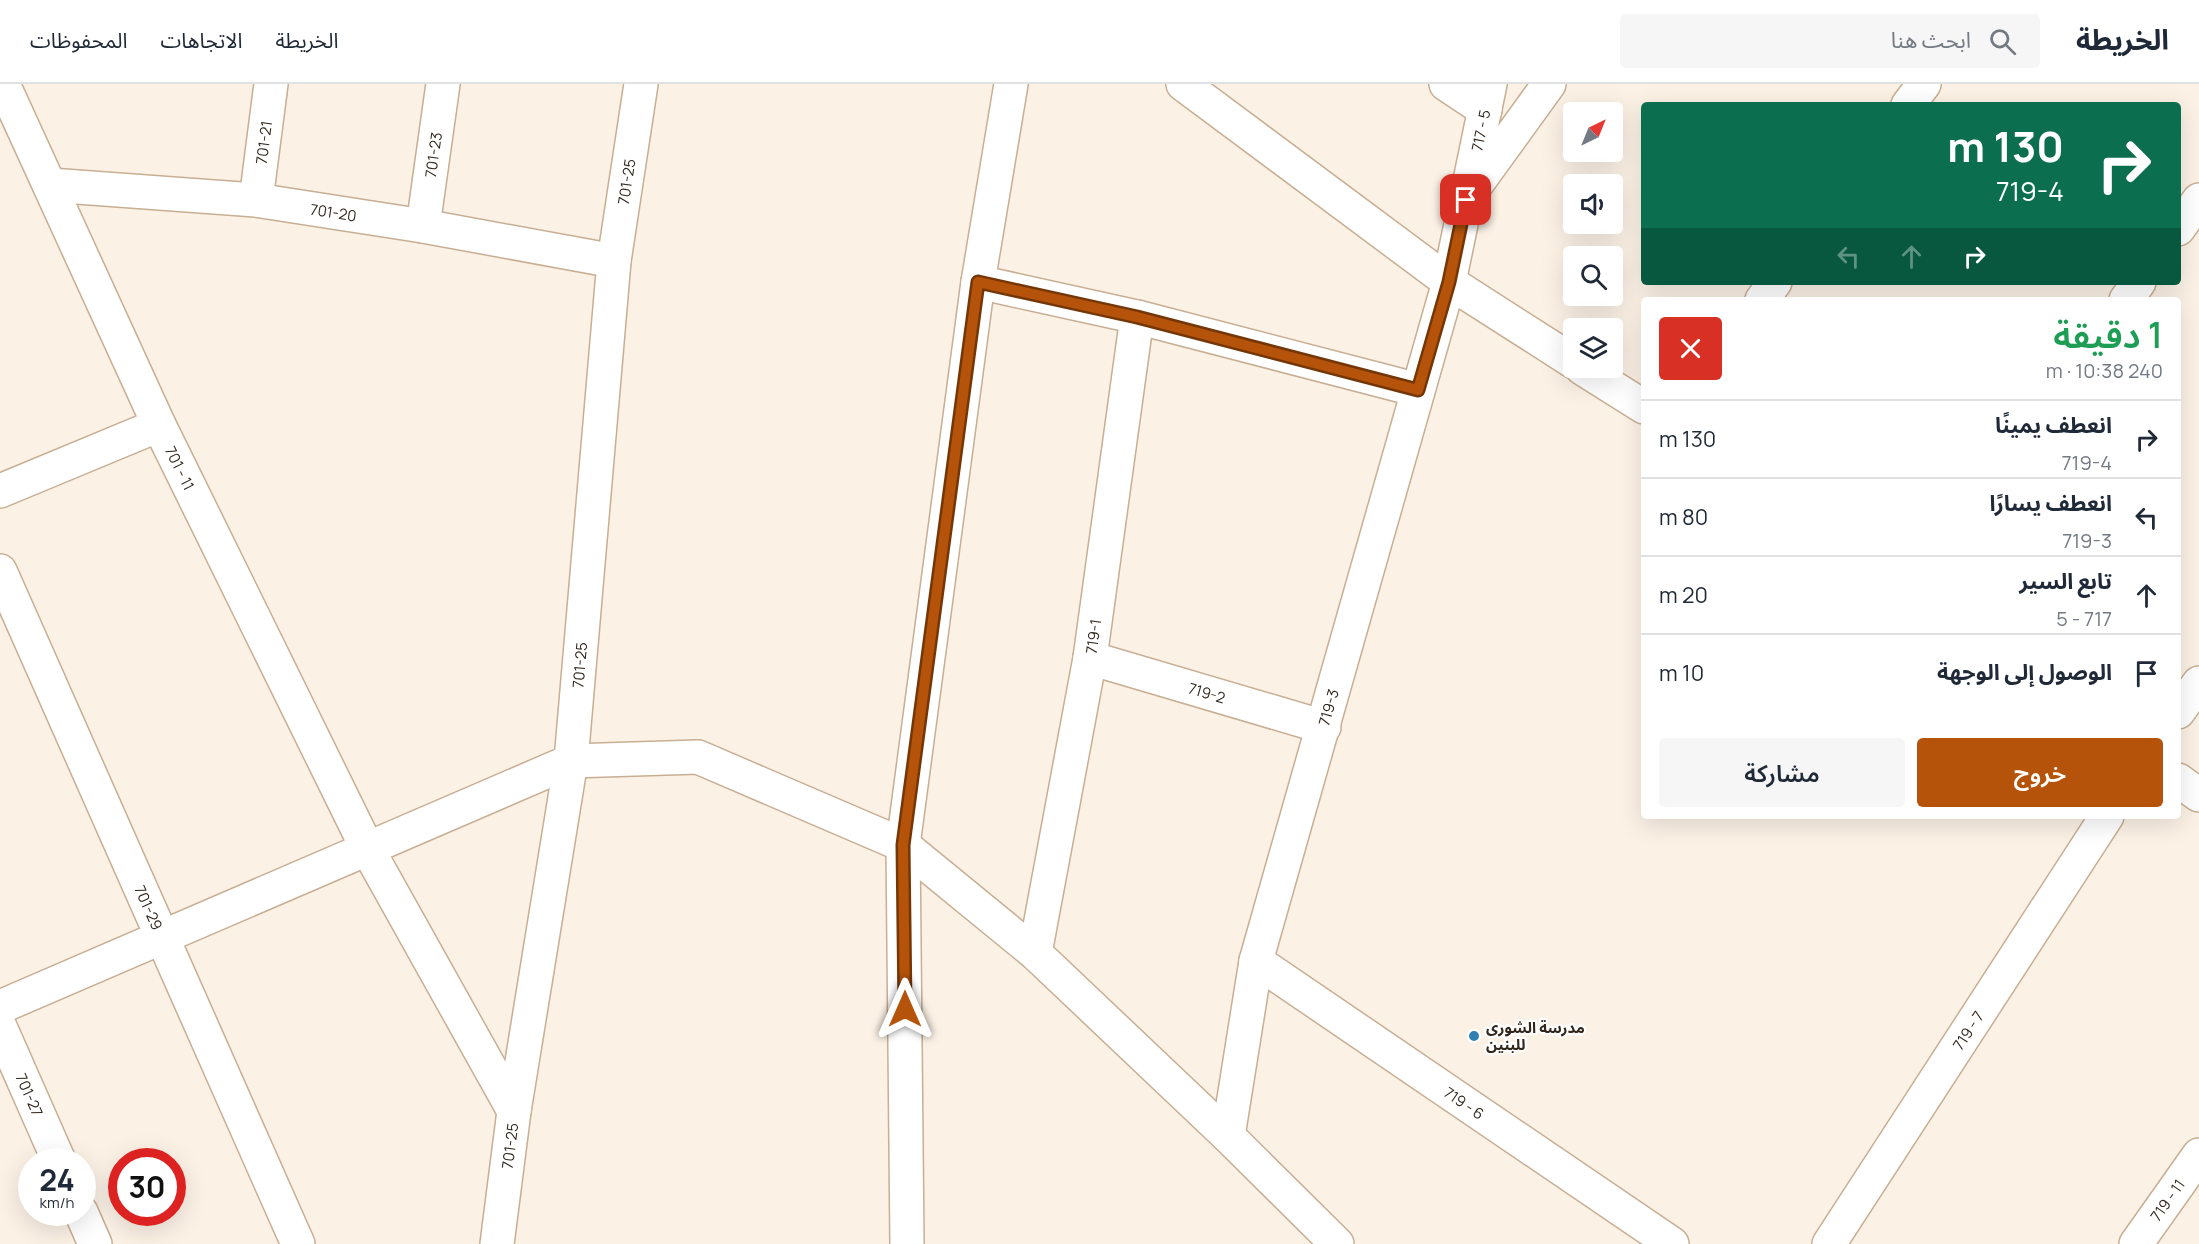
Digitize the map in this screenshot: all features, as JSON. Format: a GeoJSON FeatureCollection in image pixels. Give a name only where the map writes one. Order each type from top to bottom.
{"type":"FeatureCollection","features":[{"type":"Feature","properties":{"kind":"street","name":"701 - 11"},"geometry":{"type":"LineString","coordinates":[[3,84],[159,424],[367,848],[514,1111]]}},
{"type":"Feature","properties":{"kind":"street","name":"701-21"},"geometry":{"type":"LineString","coordinates":[[256,200],[271,84]]}},
{"type":"Feature","properties":{"kind":"street","name":"701-23"},"geometry":{"type":"LineString","coordinates":[[423,226],[443,84]]}},
{"type":"Feature","properties":{"kind":"street","name":"701-25"},"geometry":{"type":"LineString","coordinates":[[497,1244],[514,1111],[571,761],[614,261],[641,84]]}},
{"type":"Feature","properties":{"kind":"street"},"geometry":{"type":"LineString","coordinates":[[907,1244],[903,845],[978,282],[1011,84]]}},
{"type":"Feature","properties":{"kind":"street"},"geometry":{"type":"LineString","coordinates":[[1183,84],[1449,282],[1563,355]]}},
{"type":"Feature","properties":{"kind":"street"},"geometry":{"type":"LineString","coordinates":[[1446,84],[1488,97]]}},
{"type":"Feature","properties":{"kind":"street"},"geometry":{"type":"LineString","coordinates":[[1466,200],[1550,84]]}},
{"type":"Feature","properties":{"kind":"street"},"geometry":{"type":"LineString","coordinates":[[1910,102],[1924,84]]}},
{"type":"Feature","properties":{"kind":"street","name":"717 - 5"},"geometry":{"type":"LineString","coordinates":[[1449,282],[1488,97]]}},
{"type":"Feature","properties":{"kind":"street","name":"701-20"},"geometry":{"type":"LineString","coordinates":[[50,185],[256,200],[423,226],[614,261]]}},
{"type":"Feature","properties":{"kind":"street"},"geometry":{"type":"LineString","coordinates":[[2181,225],[2199,200]]}},
{"type":"Feature","properties":{"kind":"street"},"geometry":{"type":"LineString","coordinates":[[978,282],[1137,317],[1418,390]]}},
{"type":"Feature","properties":{"kind":"street","name":"719-3"},"geometry":{"type":"LineString","coordinates":[[1228,1136],[1256,961],[1449,282]]}},
{"type":"Feature","properties":{"kind":"street","name":"719-1"},"geometry":{"type":"LineString","coordinates":[[1035,953],[1090,658],[1137,317]]}},
{"type":"Feature","properties":{"kind":"street"},"geometry":{"type":"LineString","coordinates":[[1598,378],[1641,405]]}},
{"type":"Feature","properties":{"kind":"street"},"geometry":{"type":"LineString","coordinates":[[0,491],[159,424]]}},
{"type":"Feature","properties":{"kind":"street","name":"701-29"},"geometry":{"type":"LineString","coordinates":[[0,571],[298,1244]]}},
{"type":"Feature","properties":{"kind":"street","name":"719-2"},"geometry":{"type":"LineString","coordinates":[[1090,658],[1324,727]]}},
{"type":"Feature","properties":{"kind":"street"},"geometry":{"type":"LineString","coordinates":[[2181,708],[2199,683]]}},
{"type":"Feature","properties":{"kind":"street"},"geometry":{"type":"LineString","coordinates":[[0,1007],[571,761],[698,757],[903,845],[1035,953],[1228,1136],[1337,1244]]}},
{"type":"Feature","properties":{"kind":"street"},"geometry":{"type":"LineString","coordinates":[[2181,782],[2199,795]]}},
{"type":"Feature","properties":{"kind":"street","name":"719 - 7"},"geometry":{"type":"LineString","coordinates":[[1829,1244],[2105,819]]}},
{"type":"Feature","properties":{"kind":"street","name":"719 - 6"},"geometry":{"type":"LineString","coordinates":[[1256,961],[1672,1244]]}},
{"type":"Feature","properties":{"kind":"street","name":"701-27"},"geometry":{"type":"LineString","coordinates":[[0,1027],[53,1148]]}},
{"type":"Feature","properties":{"kind":"street","name":"719 - 11"},"geometry":{"type":"LineString","coordinates":[[2136,1244],[2199,1155]]}},
{"type":"Feature","properties":{"kind":"street"},"geometry":{"type":"LineString","coordinates":[[87,1226],[95,1244]]}},
{"type":"Feature","properties":{"kind":"place","name":"مدرسة الشورى للبنين"},"geometry":{"type":"Point","coordinates":[1474,1036]}},
{"type":"Feature","properties":{"kind":"route"},"geometry":{"type":"LineString","coordinates":[[905,1009],[903,845],[978,282],[1137,317],[1418,390],[1449,282],[1466,200]]}}]}
